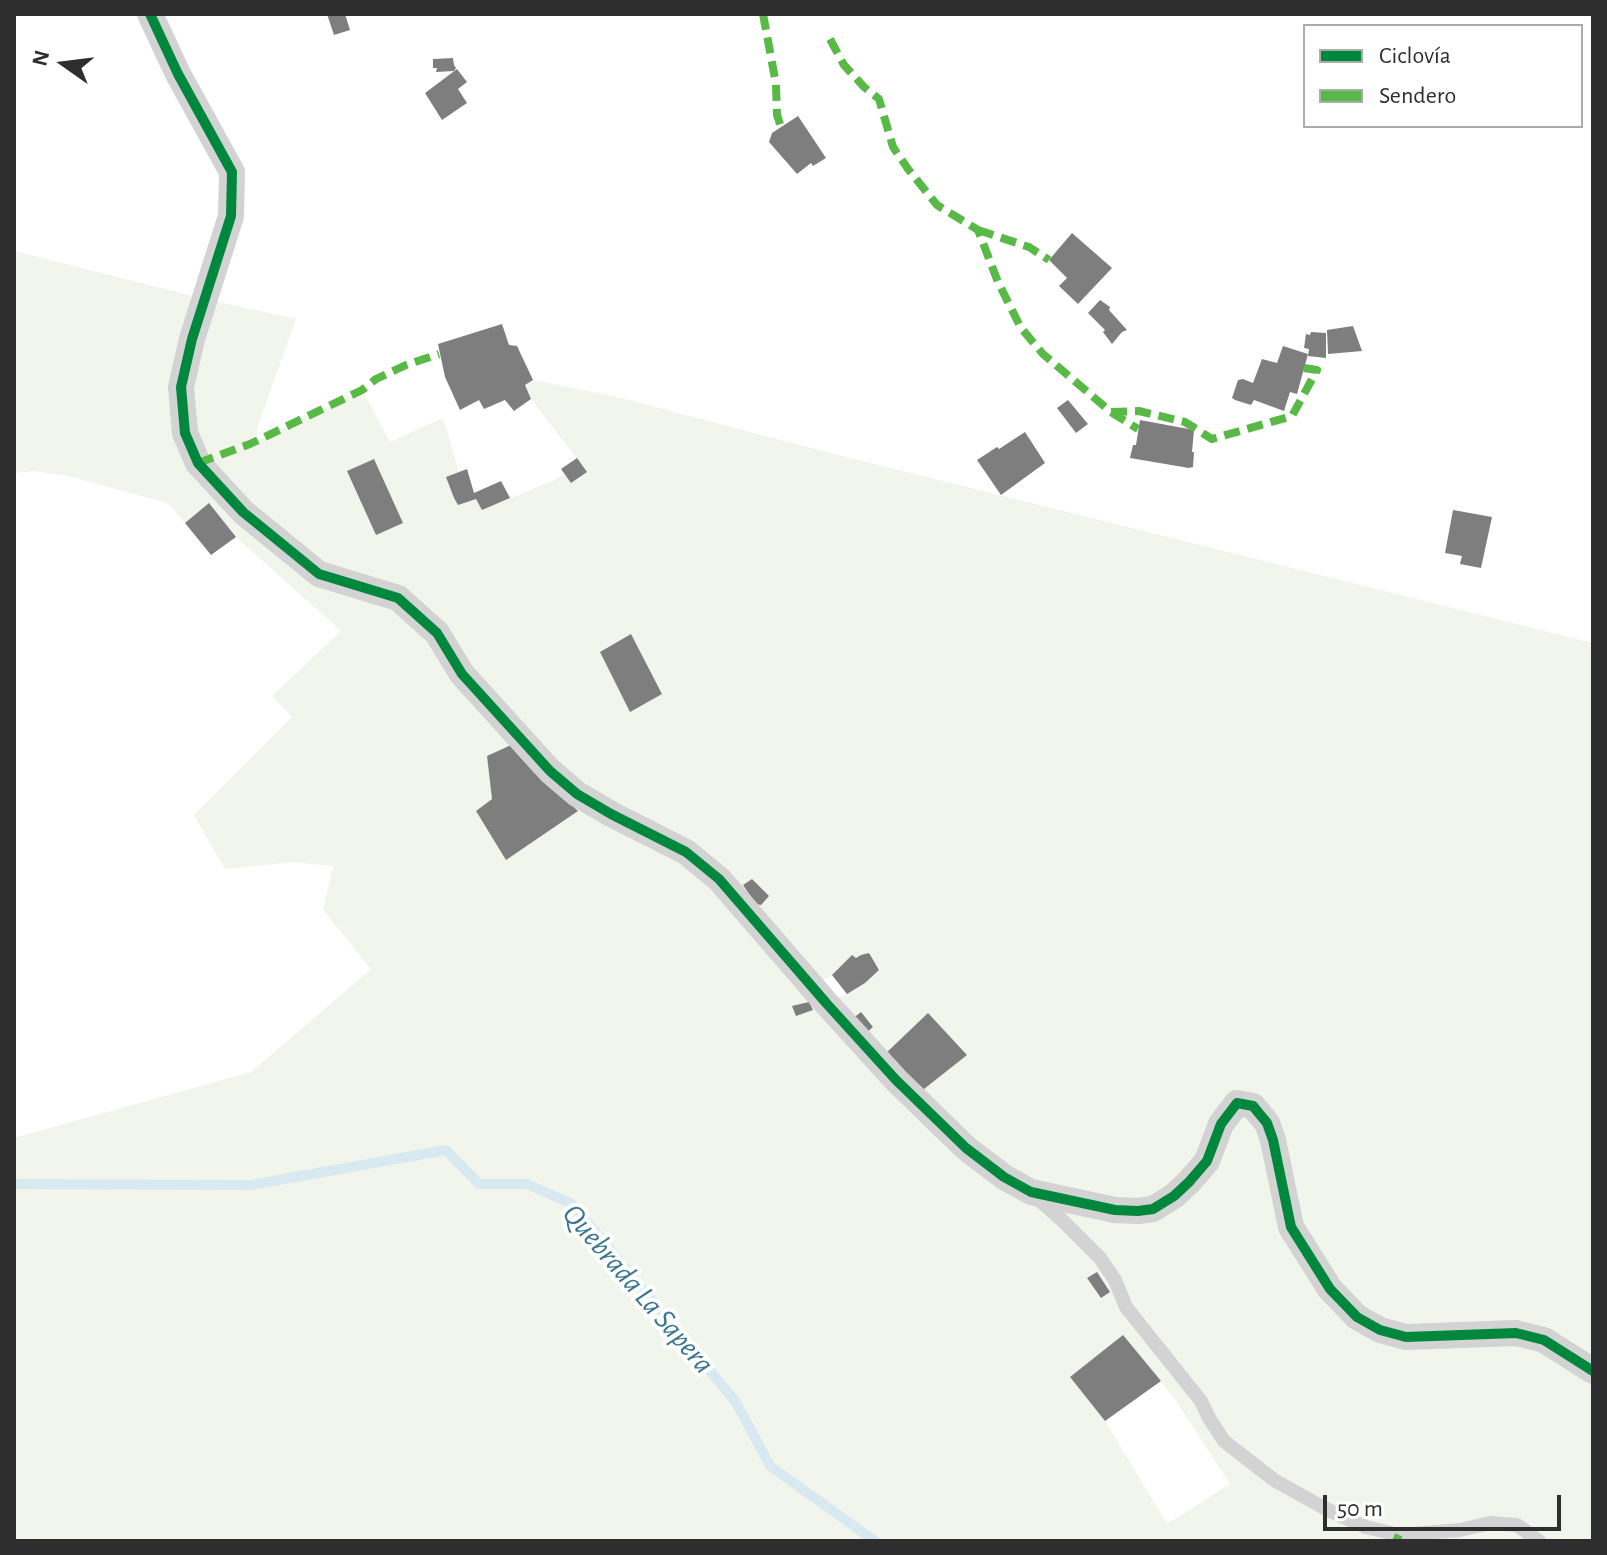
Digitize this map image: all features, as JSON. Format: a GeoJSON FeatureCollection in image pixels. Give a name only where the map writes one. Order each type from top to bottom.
{"type":"FeatureCollection","features":[{"type":"Feature","properties":{"kind":"street"},"geometry":{"type":"LineString","coordinates":[[150,14],[178,74],[232,172],[231,216],[192,339],[181,387],[185,433],[198,463],[243,512],[319,574],[398,598],[437,633],[462,674],[550,771],[577,794],[686,852],[719,879],[827,1004],[930,1114],[966,1148],[1004,1177],[1031,1192],[1115,1210],[1153,1209],[1174,1196],[1207,1161],[1221,1124],[1237,1103],[1253,1106],[1267,1123],[1273,1140],[1291,1227],[1330,1289],[1357,1317],[1380,1330],[1406,1337],[1516,1333],[1530,1336],[1544,1340],[1593,1371]]}},
{"type":"Feature","properties":{"kind":"lane"},"geometry":{"type":"LineString","coordinates":[[1031,1192],[1100,1258],[1115,1280],[1126,1307],[1201,1401],[1224,1441],[1274,1480],[1366,1527],[1399,1535],[1460,1530],[1490,1523],[1517,1525],[1539,1541]]}},
{"type":"Feature","properties":{"kind":"shaded area"},"geometry":{"type":"Polygon","coordinates":[[[14,251],[296,319],[257,428],[258,440],[362,390],[390,442],[443,418],[459,472],[447,478],[454,498],[458,504],[476,499],[482,510],[565,473],[571,483],[587,472],[531,399],[525,385],[533,380],[617,397],[1593,643],[1593,1541],[14,1541],[14,1138],[251,1072],[371,969],[323,910],[333,866],[294,862],[225,869],[194,815],[292,717],[272,696],[341,631],[236,537],[209,503],[185,523],[168,503],[68,476],[34,471],[14,473],[14,251]],[[181,398],[180,444],[197,461],[185,433],[181,398]],[[631,634],[600,652],[630,711],[662,694],[631,634]],[[468,681],[511,745],[487,757],[492,799],[476,811],[506,859],[578,811],[609,813],[577,794],[550,771],[468,681]],[[869,954],[856,958],[852,955],[832,975],[813,987],[827,1004],[865,983],[879,970],[869,954]],[[860,1012],[853,1019],[896,1080],[928,1111],[919,1093],[967,1054],[928,1014],[884,1055],[865,1034],[873,1027],[860,1012]],[[1097,1273],[1088,1278],[1101,1298],[1110,1292],[1097,1273]],[[1123,1336],[1070,1377],[1105,1421],[1167,1524],[1230,1484],[1175,1399],[1123,1336]],[[1286,1486],[1326,1509],[1366,1527],[1393,1533],[1286,1486]]]}},
{"type":"Feature","properties":{"kind":"building"},"geometry":{"type":"Polygon","coordinates":[[[327,14],[345,14],[350,30],[334,35],[327,14]]]}},
{"type":"Feature","properties":{"kind":"building"},"geometry":{"type":"Polygon","coordinates":[[[453,58],[454,71],[436,72],[437,68],[433,68],[433,59],[453,58]]]}},
{"type":"Feature","properties":{"kind":"building"},"geometry":{"type":"Polygon","coordinates":[[[457,69],[467,82],[458,89],[467,103],[442,120],[425,93],[457,69]]]}},
{"type":"Feature","properties":{"kind":"building"},"geometry":{"type":"Polygon","coordinates":[[[798,116],[826,158],[813,166],[811,163],[797,174],[769,142],[772,133],[798,116]]]}},
{"type":"Feature","properties":{"kind":"building"},"geometry":{"type":"Polygon","coordinates":[[[1072,233],[1112,268],[1078,304],[1059,286],[1067,278],[1049,260],[1072,233]]]}},
{"type":"Feature","properties":{"kind":"building"},"geometry":{"type":"Polygon","coordinates":[[[1100,300],[1110,307],[1109,310],[1127,330],[1112,344],[1103,332],[1105,330],[1088,313],[1100,300]]]}},
{"type":"Feature","properties":{"kind":"building"},"geometry":{"type":"Polygon","coordinates":[[[502,324],[509,345],[517,346],[533,380],[525,385],[531,399],[514,411],[505,400],[484,409],[479,400],[460,410],[445,377],[438,344],[502,324]]]}},
{"type":"Feature","properties":{"kind":"building"},"geometry":{"type":"Polygon","coordinates":[[[1353,326],[1362,351],[1328,354],[1327,330],[1353,326]]]}},
{"type":"Feature","properties":{"kind":"building"},"geometry":{"type":"Polygon","coordinates":[[[1311,332],[1326,333],[1326,358],[1308,356],[1309,349],[1304,348],[1306,334],[1310,335],[1311,332]]]}},
{"type":"Feature","properties":{"kind":"building"},"geometry":{"type":"Polygon","coordinates":[[[1283,346],[1308,354],[1297,394],[1290,392],[1284,411],[1254,400],[1251,405],[1232,398],[1238,380],[1253,383],[1262,359],[1277,363],[1283,346]]]}},
{"type":"Feature","properties":{"kind":"building"},"geometry":{"type":"Polygon","coordinates":[[[1068,400],[1088,424],[1076,433],[1057,408],[1068,400]]]}},
{"type":"Feature","properties":{"kind":"building"},"geometry":{"type":"Polygon","coordinates":[[[1140,420],[1194,430],[1193,467],[1130,458],[1133,445],[1136,445],[1140,420]]]}},
{"type":"Feature","properties":{"kind":"building"},"geometry":{"type":"Polygon","coordinates":[[[1025,432],[1045,463],[1001,495],[977,460],[1025,432]]]}},
{"type":"Feature","properties":{"kind":"building"},"geometry":{"type":"Polygon","coordinates":[[[577,458],[587,472],[571,483],[561,469],[577,458]]]}},
{"type":"Feature","properties":{"kind":"building"},"geometry":{"type":"Polygon","coordinates":[[[374,459],[403,523],[376,535],[347,471],[374,459]]]}},
{"type":"Feature","properties":{"kind":"building"},"geometry":{"type":"Polygon","coordinates":[[[467,469],[474,493],[501,481],[510,498],[482,510],[476,499],[458,505],[446,477],[467,469]]]}},
{"type":"Feature","properties":{"kind":"building"},"geometry":{"type":"Polygon","coordinates":[[[209,503],[236,537],[211,555],[185,523],[209,503]]]}},
{"type":"Feature","properties":{"kind":"building"},"geometry":{"type":"Polygon","coordinates":[[[1453,510],[1492,517],[1481,568],[1460,564],[1462,556],[1445,553],[1453,510]]]}},
{"type":"Feature","properties":{"kind":"building"},"geometry":{"type":"Polygon","coordinates":[[[631,634],[662,694],[630,712],[600,652],[631,634]]]}},
{"type":"Feature","properties":{"kind":"building"},"geometry":{"type":"Polygon","coordinates":[[[511,745],[578,811],[506,860],[476,811],[492,799],[487,756],[511,745]]]}},
{"type":"Feature","properties":{"kind":"building"},"geometry":{"type":"Polygon","coordinates":[[[752,879],[769,896],[761,905],[756,904],[743,885],[752,879]]]}},
{"type":"Feature","properties":{"kind":"building"},"geometry":{"type":"Polygon","coordinates":[[[869,953],[879,970],[847,994],[832,975],[852,955],[856,958],[869,953]]]}},
{"type":"Feature","properties":{"kind":"building"},"geometry":{"type":"Polygon","coordinates":[[[809,1002],[813,1010],[796,1016],[792,1006],[809,1002]]]}},
{"type":"Feature","properties":{"kind":"building"},"geometry":{"type":"Polygon","coordinates":[[[861,1012],[873,1027],[865,1034],[852,1019],[861,1012]]]}},
{"type":"Feature","properties":{"kind":"building"},"geometry":{"type":"Polygon","coordinates":[[[928,1013],[967,1055],[919,1093],[884,1055],[928,1013]]]}},
{"type":"Feature","properties":{"kind":"building"},"geometry":{"type":"Polygon","coordinates":[[[1097,1272],[1110,1292],[1101,1298],[1087,1278],[1097,1272]]]}},
{"type":"Feature","properties":{"kind":"building"},"geometry":{"type":"Polygon","coordinates":[[[1123,1335],[1161,1381],[1105,1421],[1070,1377],[1123,1335]]]}},
{"type":"Feature","properties":{"kind":"waterway","name":"Quebrada La Sapera"},"geometry":{"type":"LineString","coordinates":[[14,1184],[251,1185],[446,1150],[479,1184],[527,1184],[572,1204],[736,1402],[770,1466],[875,1541]]}},
{"type":"Feature","properties":{"kind":"marked path"},"geometry":{"type":"LineString","coordinates":[[763,14],[781,127]]}},
{"type":"Feature","properties":{"kind":"marked path"},"geometry":{"type":"LineString","coordinates":[[830,39],[844,65],[879,99],[893,147],[908,169],[937,205],[978,230],[998,282],[1021,328],[1043,354],[1111,412],[1138,429]]}},
{"type":"Feature","properties":{"kind":"marked path"},"geometry":{"type":"LineString","coordinates":[[978,230],[1029,247],[1049,260]]}},
{"type":"Feature","properties":{"kind":"marked path"},"geometry":{"type":"LineString","coordinates":[[198,463],[250,444],[362,390],[376,379],[439,354]]}},
{"type":"Feature","properties":{"kind":"marked path"},"geometry":{"type":"LineString","coordinates":[[1111,412],[1139,411],[1185,422],[1212,439],[1292,416],[1317,370],[1304,368]]}},
{"type":"Feature","properties":{"kind":"marked path"},"geometry":{"type":"LineString","coordinates":[[1396,1541],[1399,1535]]}},
{"type":"Feature","properties":{"kind":"cycle path"},"geometry":{"type":"LineString","coordinates":[[150,14],[178,74],[232,172],[231,216],[192,339],[181,387],[185,433],[198,463],[243,512],[319,574],[398,598],[437,633],[462,674],[550,771],[577,794],[686,852],[719,879],[896,1080],[966,1148],[1004,1177],[1031,1192],[1115,1210],[1153,1209],[1174,1196],[1207,1161],[1221,1124],[1237,1103],[1253,1106],[1267,1123],[1273,1140],[1291,1227],[1330,1289],[1357,1317],[1380,1330],[1406,1337],[1516,1333],[1544,1340],[1593,1371]]}}]}
